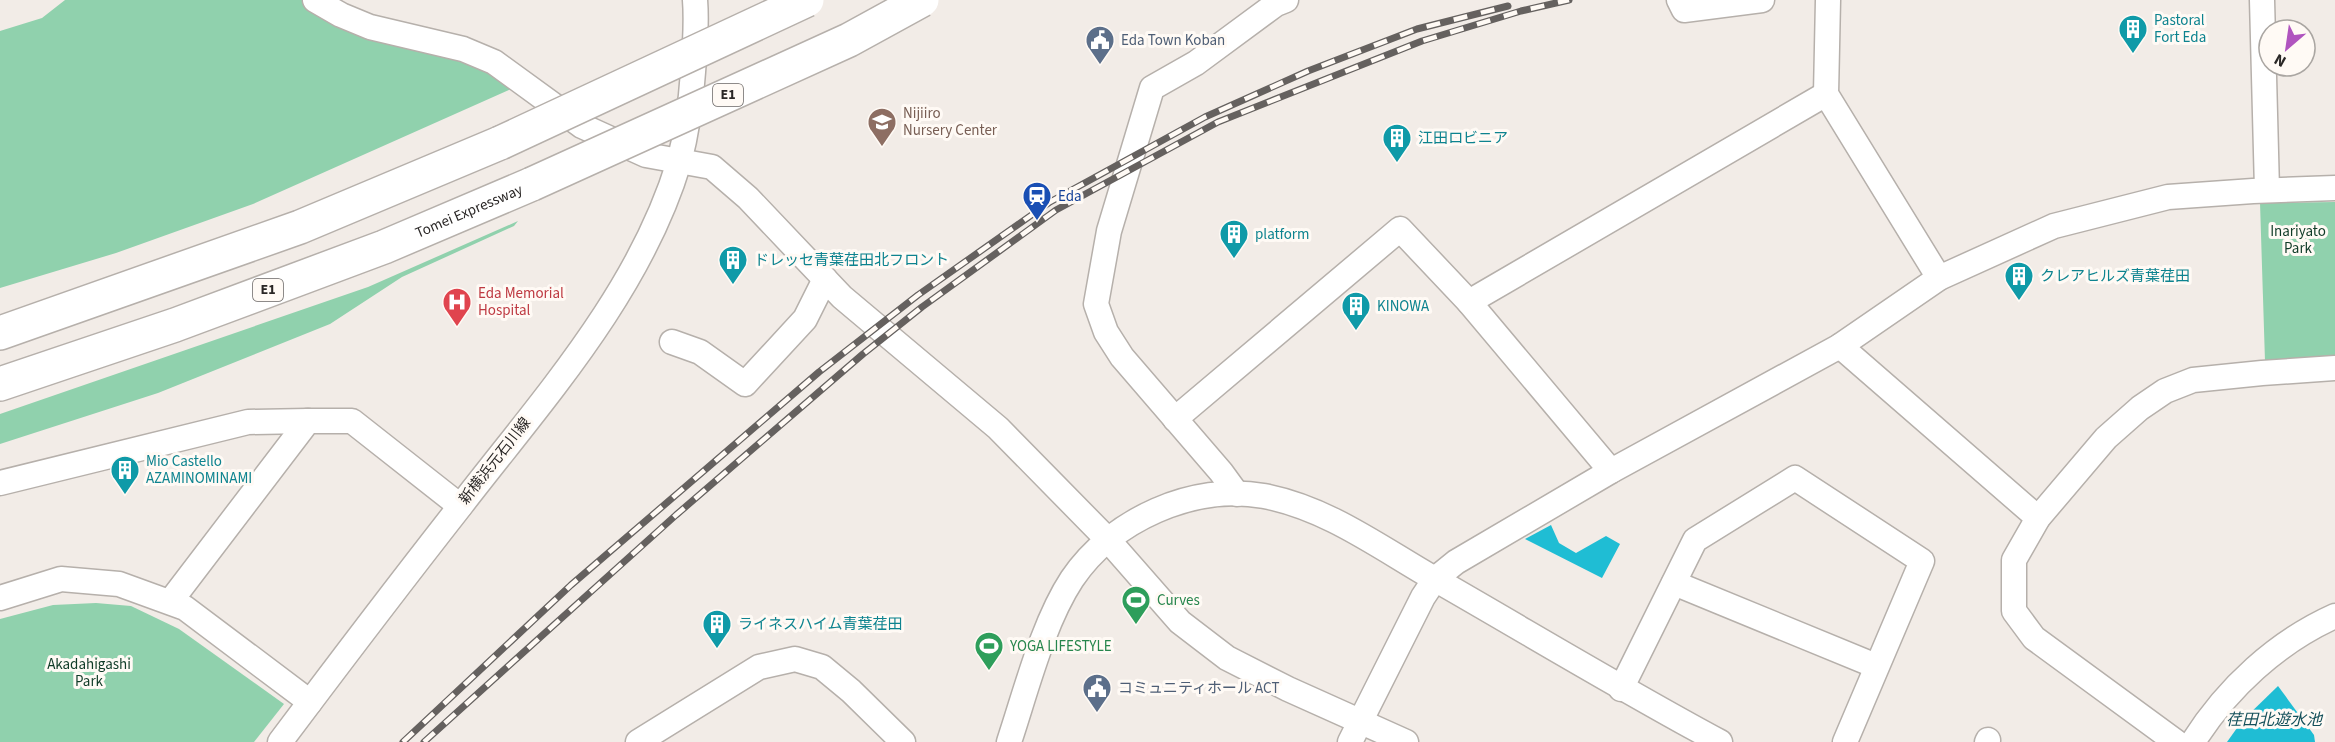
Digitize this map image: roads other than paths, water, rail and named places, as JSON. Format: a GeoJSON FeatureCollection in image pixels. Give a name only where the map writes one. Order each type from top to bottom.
{"type":"FeatureCollection","features":[{"type":"Feature","properties":{"kind":"highway"},"geometry":{"type":"LineString","coordinates":[[0,333],[300,227],[500,144],[807,0]]}},
{"type":"Feature","properties":{"kind":"highway","name":"Tomei Expressway"},"geometry":{"type":"LineString","coordinates":[[0,384],[175,325],[373,251],[532,184],[849,39],[922,0]]}},
{"type":"Feature","properties":{"kind":"street"},"geometry":{"type":"LineString","coordinates":[[315,0],[341,15],[370,27],[463,49],[494,62],[582,126],[646,155],[712,167],[748,198],[849,304],[998,428],[1108,541],[1180,622],[1227,658],[1288,690],[1355,731],[1406,742]]}},
{"type":"Feature","properties":{"kind":"street","name":"新横浜元石川線"},"geometry":{"type":"LineString","coordinates":[[280,742],[562,375],[610,307],[635,263],[657,216],[678,162],[690,108],[697,23],[695,0]]}},
{"type":"Feature","properties":{"kind":"street"},"geometry":{"type":"LineString","coordinates":[[1237,494],[1221,472],[1122,357],[1102,323],[1096,304],[1109,231],[1152,88],[1196,63],[1276,4],[1286,0]]}},
{"type":"Feature","properties":{"kind":"street"},"geometry":{"type":"LineString","coordinates":[[1679,0],[1684,10],[1762,0]]}},
{"type":"Feature","properties":{"kind":"street"},"geometry":{"type":"LineString","coordinates":[[1828,0],[1826,94],[1940,278]]}},
{"type":"Feature","properties":{"kind":"street"},"geometry":{"type":"LineString","coordinates":[[2262,0],[2267,190]]}},
{"type":"Feature","properties":{"kind":"street"},"geometry":{"type":"LineString","coordinates":[[1469,302],[1826,94]]}},
{"type":"Feature","properties":{"kind":"street"},"geometry":{"type":"LineString","coordinates":[[1355,731],[1435,579],[1456,562],[1611,471],[1839,346],[1940,278],[2054,226],[2168,196],[2335,188]]}},
{"type":"Feature","properties":{"kind":"street"},"geometry":{"type":"LineString","coordinates":[[1175,419],[1400,229],[1469,302],[1611,471]]}},
{"type":"Feature","properties":{"kind":"street"},"geometry":{"type":"LineString","coordinates":[[672,342],[700,351],[745,384],[805,320],[825,279]]}},
{"type":"Feature","properties":{"kind":"street"},"geometry":{"type":"LineString","coordinates":[[1839,346],[2038,518]]}},
{"type":"Feature","properties":{"kind":"street"},"geometry":{"type":"LineString","coordinates":[[2176,742],[2034,638],[2014,611],[2014,560],[2038,518],[2106,438],[2140,408],[2165,391],[2193,380],[2335,368]]}},
{"type":"Feature","properties":{"kind":"street"},"geometry":{"type":"LineString","coordinates":[[170,602],[308,421]]}},
{"type":"Feature","properties":{"kind":"street"},"geometry":{"type":"LineString","coordinates":[[0,483],[248,422],[352,421],[460,506]]}},
{"type":"Feature","properties":{"kind":"street"},"geometry":{"type":"LineString","coordinates":[[1621,689],[1695,540],[1795,478],[1922,561],[1845,742]]}},
{"type":"Feature","properties":{"kind":"street"},"geometry":{"type":"LineString","coordinates":[[1009,742],[1043,642],[1061,598],[1072,579],[1108,541],[1126,526],[1155,510],[1197,497],[1237,494],[1262,496],[1317,511],[1621,689],[1720,742]]}},
{"type":"Feature","properties":{"kind":"street"},"geometry":{"type":"LineString","coordinates":[[0,598],[61,579],[119,584],[185,608],[310,702]]}},
{"type":"Feature","properties":{"kind":"street"},"geometry":{"type":"LineString","coordinates":[[1674,583],[1876,666]]}},
{"type":"Feature","properties":{"kind":"street"},"geometry":{"type":"LineString","coordinates":[[2193,742],[2226,697],[2251,672],[2310,629],[2335,616]]}},
{"type":"Feature","properties":{"kind":"street"},"geometry":{"type":"LineString","coordinates":[[638,742],[759,667],[795,659],[822,667],[851,691],[903,742]]}},
{"type":"Feature","properties":{"kind":"water"},"geometry":{"type":"Polygon","coordinates":[[[1551,525],[1559,543],[1576,553],[1606,536],[1620,544],[1602,578],[1525,539],[1551,525]]]}},
{"type":"Feature","properties":{"kind":"water","name":"荏田北遊水池"},"geometry":{"type":"Polygon","coordinates":[[[2278,686],[2314,735],[2315,742],[2227,742],[2242,721],[2278,686]]]}},
{"type":"Feature","properties":{"kind":"railway"},"geometry":{"type":"LineString","coordinates":[[424,742],[676,515],[863,354],[922,307],[1056,210],[1218,122],[1422,41],[1521,11],[1569,0]]}},
{"type":"Feature","properties":{"kind":"railway"},"geometry":{"type":"LineString","coordinates":[[403,742],[571,585],[819,372],[918,295],[1050,202],[1205,117],[1308,71],[1417,29],[1508,6]]}},
{"type":"Feature","properties":{"kind":"place","name":"Pastoral Fort Eda"},"geometry":{"type":"Point","coordinates":[2133,54]}},
{"type":"Feature","properties":{"kind":"place","name":"Eda Town Koban"},"geometry":{"type":"Point","coordinates":[1100,66]}},
{"type":"Feature","properties":{"kind":"place","name":"Nijiiro Nursery Center"},"geometry":{"type":"Point","coordinates":[882,148]}},
{"type":"Feature","properties":{"kind":"place","name":"江田ロビニア"},"geometry":{"type":"Point","coordinates":[1397,164]}},
{"type":"Feature","properties":{"kind":"place","name":"Eda"},"geometry":{"type":"Point","coordinates":[1037,222]}},
{"type":"Feature","properties":{"kind":"place","name":"platform"},"geometry":{"type":"Point","coordinates":[1234,260]}},
{"type":"Feature","properties":{"kind":"place","name":"ドレッセ青葉荏田北フロント"},"geometry":{"type":"Point","coordinates":[733,286]}},
{"type":"Feature","properties":{"kind":"place","name":"クレアヒルズ青葉荏田"},"geometry":{"type":"Point","coordinates":[2019,302]}},
{"type":"Feature","properties":{"kind":"place","name":"Eda Memorial Hospital"},"geometry":{"type":"Point","coordinates":[457,328]}},
{"type":"Feature","properties":{"kind":"place","name":"KINOWA"},"geometry":{"type":"Point","coordinates":[1356,332]}},
{"type":"Feature","properties":{"kind":"place","name":"Mio Castello AZAMINOMINAMI"},"geometry":{"type":"Point","coordinates":[125,496]}},
{"type":"Feature","properties":{"kind":"place","name":"Curves"},"geometry":{"type":"Point","coordinates":[1136,626]}},
{"type":"Feature","properties":{"kind":"place","name":"ライネスハイム青葉荏田"},"geometry":{"type":"Point","coordinates":[717,650]}},
{"type":"Feature","properties":{"kind":"place","name":"YOGA LIFESTYLE"},"geometry":{"type":"Point","coordinates":[989,672]}},
{"type":"Feature","properties":{"kind":"place","name":"コミュニティホール ACT"},"geometry":{"type":"Point","coordinates":[1097,714]}},
{"type":"Feature","properties":{"kind":"park label","name":"Inariyato Park"},"geometry":{"type":"Point","coordinates":[2298,240]}},
{"type":"Feature","properties":{"kind":"park label","name":"Akadahigashi Park"},"geometry":{"type":"Point","coordinates":[89,672]}}]}
